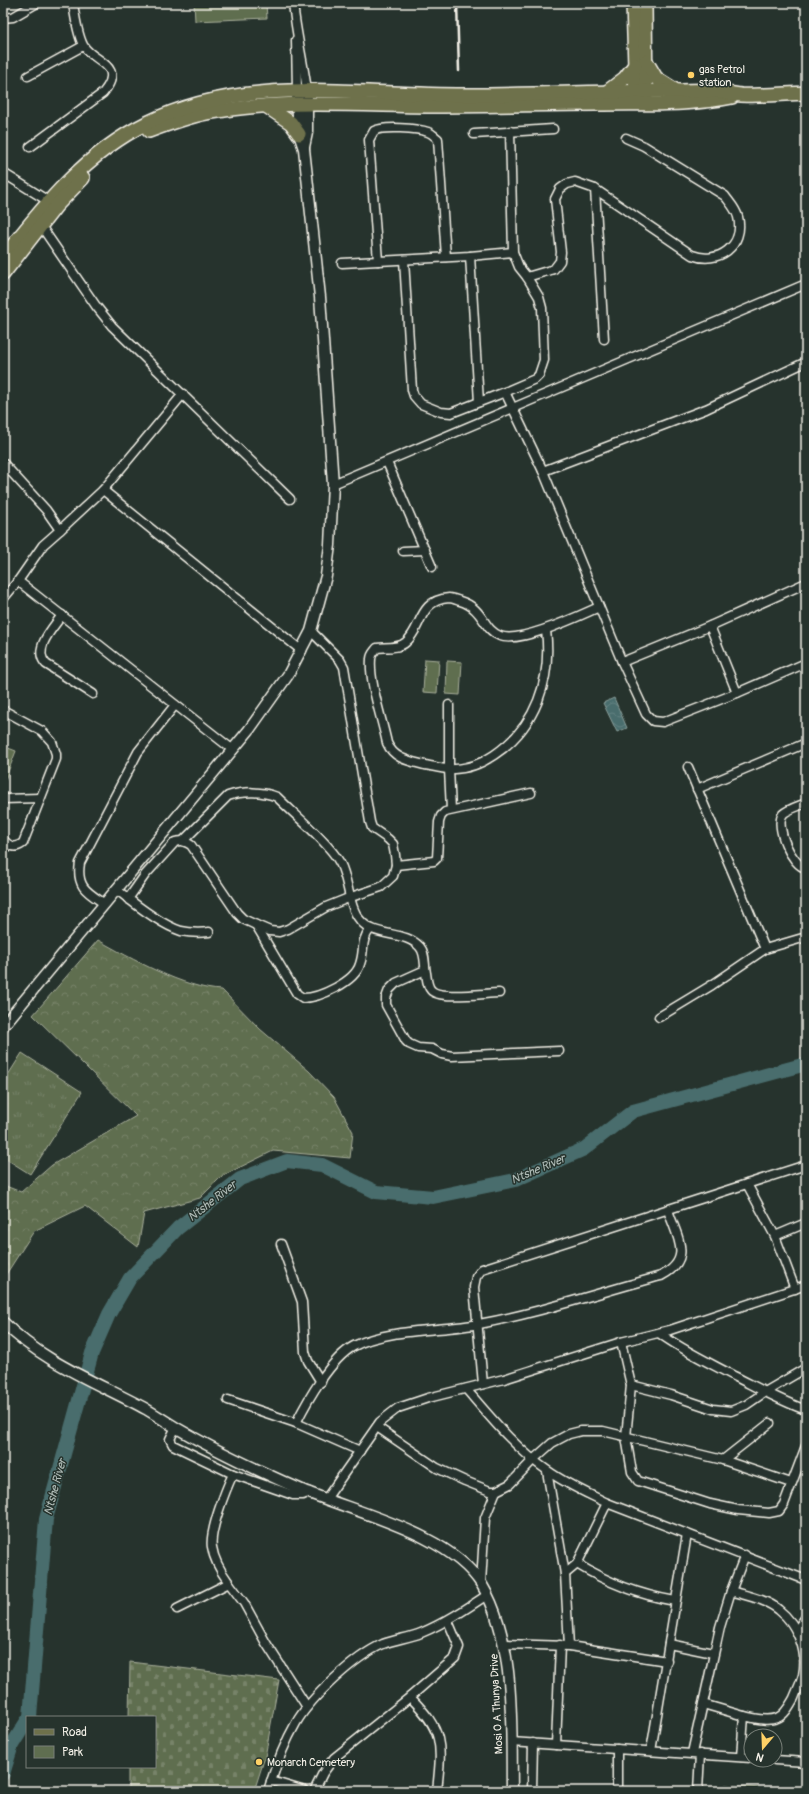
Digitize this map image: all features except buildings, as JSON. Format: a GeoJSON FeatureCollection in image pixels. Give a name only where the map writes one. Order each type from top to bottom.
{"type":"FeatureCollection","features":[{"type":"Feature","properties":{"kind":"main road"},"geometry":{"type":"LineString","coordinates":[[633,3],[640,63],[641,97]]}},
{"type":"Feature","properties":{"kind":"main road"},"geometry":{"type":"LineString","coordinates":[[608,91],[625,78],[640,63],[645,3]]}},
{"type":"Feature","properties":{"kind":"main road"},"geometry":{"type":"LineString","coordinates":[[640,63],[656,78],[676,91]]}},
{"type":"Feature","properties":{"kind":"main road"},"geometry":{"type":"LineString","coordinates":[[3,274],[41,226],[53,204],[72,176],[99,153],[121,137],[148,122],[177,110],[209,101],[235,96],[302,90],[467,95],[608,91],[641,97],[676,91],[713,91],[741,95],[806,94]]}},
{"type":"Feature","properties":{"kind":"main road"},"geometry":{"type":"LineString","coordinates":[[3,258],[53,204],[100,162],[149,131],[205,113],[236,108],[303,104],[456,106],[641,97],[713,101],[741,95]]}},
{"type":"Feature","properties":{"kind":"main road"},"geometry":{"type":"LineString","coordinates":[[266,106],[291,123],[299,134]]}},
{"type":"Feature","properties":{"kind":"street"},"geometry":{"type":"LineString","coordinates":[[30,147],[103,93],[109,86],[111,79],[107,66],[83,46],[73,3]]}},
{"type":"Feature","properties":{"kind":"street"},"geometry":{"type":"LineString","coordinates":[[293,3],[306,140],[304,149]]}},
{"type":"Feature","properties":{"kind":"street"},"geometry":{"type":"LineString","coordinates":[[3,18],[13,17],[35,4]]}},
{"type":"Feature","properties":{"kind":"street"},"geometry":{"type":"LineString","coordinates":[[28,76],[83,46]]}},
{"type":"Feature","properties":{"kind":"street"},"geometry":{"type":"LineString","coordinates":[[3,1026],[233,750],[273,697],[302,651],[311,631],[326,576],[330,545],[333,484],[320,298],[304,149],[299,134],[303,104]]}},
{"type":"Feature","properties":{"kind":"street"},"geometry":{"type":"LineString","coordinates":[[378,261],[369,140],[374,131],[383,128],[422,130],[433,134],[438,139],[446,257]]}},
{"type":"Feature","properties":{"kind":"street"},"geometry":{"type":"LineString","coordinates":[[474,134],[553,129]]}},
{"type":"Feature","properties":{"kind":"street"},"geometry":{"type":"LineString","coordinates":[[404,260],[412,390],[414,396],[420,404],[441,412],[451,413],[535,379],[542,368],[544,360],[542,308],[539,297],[519,267],[513,252],[510,131]]}},
{"type":"Feature","properties":{"kind":"street"},"geometry":{"type":"LineString","coordinates":[[527,277],[554,269],[560,261],[561,252],[555,200],[560,189],[567,184],[575,182],[595,189],[692,255],[702,258],[717,257],[730,250],[737,238],[739,227],[738,217],[734,207],[725,196],[644,146],[626,138]]}},
{"type":"Feature","properties":{"kind":"street"},"geometry":{"type":"LineString","coordinates":[[3,173],[53,204]]}},
{"type":"Feature","properties":{"kind":"street"},"geometry":{"type":"LineString","coordinates":[[595,189],[604,339]]}},
{"type":"Feature","properties":{"kind":"street"},"geometry":{"type":"LineString","coordinates":[[41,226],[96,306],[112,326],[290,499]]}},
{"type":"Feature","properties":{"kind":"street"},"geometry":{"type":"LineString","coordinates":[[342,262],[404,260],[513,252]]}},
{"type":"Feature","properties":{"kind":"street"},"geometry":{"type":"LineString","coordinates":[[470,256],[479,402]]}},
{"type":"Feature","properties":{"kind":"street"},"geometry":{"type":"LineString","coordinates":[[333,484],[806,284]]}},
{"type":"Feature","properties":{"kind":"street"},"geometry":{"type":"LineString","coordinates":[[543,471],[706,409],[806,362]]}},
{"type":"Feature","properties":{"kind":"street"},"geometry":{"type":"LineString","coordinates":[[505,392],[543,471],[622,662],[646,714],[653,721],[663,722],[737,693],[806,663]]}},
{"type":"Feature","properties":{"kind":"street"},"geometry":{"type":"LineString","coordinates":[[3,599],[18,581],[43,545],[103,490],[183,394]]}},
{"type":"Feature","properties":{"kind":"street"},"geometry":{"type":"LineString","coordinates":[[387,462],[432,567]]}},
{"type":"Feature","properties":{"kind":"street"},"geometry":{"type":"LineString","coordinates":[[4,468],[46,510],[60,530]]}},
{"type":"Feature","properties":{"kind":"street"},"geometry":{"type":"LineString","coordinates":[[103,490],[302,651]]}},
{"type":"Feature","properties":{"kind":"street"},"geometry":{"type":"LineString","coordinates":[[403,551],[425,550]]}},
{"type":"Feature","properties":{"kind":"street"},"geometry":{"type":"LineString","coordinates":[[18,581],[233,750]]}},
{"type":"Feature","properties":{"kind":"street"},"geometry":{"type":"LineString","coordinates":[[622,662],[710,626],[806,583]]}},
{"type":"Feature","properties":{"kind":"street"},"geometry":{"type":"LineString","coordinates":[[546,630],[547,665],[541,694],[533,713],[519,735],[505,748],[484,762],[449,770],[405,760],[390,750],[387,743],[375,690],[371,659],[372,653],[377,648],[395,647],[406,643],[413,634],[422,613],[435,602],[449,598],[468,603],[478,611],[493,633],[502,637],[511,638],[546,630],[599,607]]}},
{"type":"Feature","properties":{"kind":"street"},"geometry":{"type":"LineString","coordinates":[[62,615],[45,640],[41,654],[42,660],[93,694]]}},
{"type":"Feature","properties":{"kind":"street"},"geometry":{"type":"LineString","coordinates":[[710,626],[737,693]]}},
{"type":"Feature","properties":{"kind":"street"},"geometry":{"type":"LineString","coordinates":[[128,899],[145,875],[175,842],[184,841],[191,845],[237,913],[243,919],[270,931],[279,932],[288,929],[326,908],[351,897],[381,888],[393,876],[396,864],[392,844],[388,839],[372,828],[370,822],[344,667],[340,660],[311,631]]}},
{"type":"Feature","properties":{"kind":"street"},"geometry":{"type":"LineString","coordinates":[[105,904],[83,888],[78,873],[80,863],[138,752],[175,705]]}},
{"type":"Feature","properties":{"kind":"street"},"geometry":{"type":"LineString","coordinates":[[449,705],[449,770],[451,810]]}},
{"type":"Feature","properties":{"kind":"street"},"geometry":{"type":"LineString","coordinates":[[3,710],[42,731],[52,742],[56,754],[56,759],[23,843],[17,847],[12,847],[3,839]]}},
{"type":"Feature","properties":{"kind":"street"},"geometry":{"type":"LineString","coordinates":[[697,789],[806,743]]}},
{"type":"Feature","properties":{"kind":"street"},"geometry":{"type":"LineString","coordinates":[[688,768],[765,949]]}},
{"type":"Feature","properties":{"kind":"street"},"geometry":{"type":"LineString","coordinates":[[396,864],[434,861],[438,854],[441,816],[445,812],[532,792]]}},
{"type":"Feature","properties":{"kind":"street"},"geometry":{"type":"LineString","coordinates":[[184,841],[228,796],[235,794],[256,793],[270,794],[277,797],[333,852],[340,864],[355,912],[360,921],[370,929],[406,938],[420,946],[425,960],[428,986],[435,994],[441,996],[499,993]]}},
{"type":"Feature","properties":{"kind":"street"},"geometry":{"type":"LineString","coordinates":[[3,799],[40,798]]}},
{"type":"Feature","properties":{"kind":"street"},"geometry":{"type":"LineString","coordinates":[[806,803],[786,812],[783,815],[780,824],[782,834],[793,860],[800,866],[806,868]]}},
{"type":"Feature","properties":{"kind":"street"},"geometry":{"type":"LineString","coordinates":[[116,889],[128,899],[181,931],[197,933],[209,932]]}},
{"type":"Feature","properties":{"kind":"street"},"geometry":{"type":"LineString","coordinates":[[256,925],[297,994],[303,998],[318,996],[348,979],[360,965],[362,944],[370,929]]}},
{"type":"Feature","properties":{"kind":"street"},"geometry":{"type":"LineString","coordinates":[[658,1017],[712,985],[765,949],[806,937]]}},
{"type":"Feature","properties":{"kind":"street"},"geometry":{"type":"LineString","coordinates":[[425,970],[396,984],[389,990],[386,998],[388,1010],[406,1041],[413,1047],[432,1049],[442,1054],[452,1056],[559,1051]]}},
{"type":"Feature","properties":{"kind":"street"},"geometry":{"type":"LineString","coordinates":[[483,1384],[479,1324],[474,1281],[478,1272],[482,1269],[806,1165]]}},
{"type":"Feature","properties":{"kind":"street"},"geometry":{"type":"LineString","coordinates":[[747,1184],[775,1236],[795,1289]]}},
{"type":"Feature","properties":{"kind":"street"},"geometry":{"type":"LineString","coordinates":[[296,1423],[306,1403],[344,1353],[364,1342],[395,1335],[479,1324],[563,1304],[661,1276],[670,1271],[677,1266],[681,1251],[668,1210]]}},
{"type":"Feature","properties":{"kind":"street"},"geometry":{"type":"LineString","coordinates":[[775,1236],[806,1223]]}},
{"type":"Feature","properties":{"kind":"street"},"geometry":{"type":"LineString","coordinates":[[281,1244],[302,1302],[305,1352],[308,1361],[321,1382]]}},
{"type":"Feature","properties":{"kind":"street"},"geometry":{"type":"LineString","coordinates":[[326,1499],[376,1427],[385,1417],[398,1408],[621,1342],[659,1333],[806,1285]]}},
{"type":"Feature","properties":{"kind":"street","name":"Mosi O A Thunya Drive"},"geometry":{"type":"LineString","coordinates":[[3,1322],[20,1338],[58,1363],[149,1410],[176,1427],[257,1469],[326,1499],[428,1539],[464,1565],[481,1584],[487,1595],[496,1615],[504,1644],[510,1697],[512,1791]]}},
{"type":"Feature","properties":{"kind":"street"},"geometry":{"type":"LineString","coordinates":[[659,1333],[675,1345],[765,1392],[806,1410]]}},
{"type":"Feature","properties":{"kind":"street"},"geometry":{"type":"LineString","coordinates":[[621,1342],[631,1385],[626,1437],[633,1475],[638,1481],[710,1504],[761,1513],[775,1512],[783,1507],[806,1446]]}},
{"type":"Feature","properties":{"kind":"street"},"geometry":{"type":"LineString","coordinates":[[631,1385],[671,1395],[713,1409],[738,1409],[806,1368]]}},
{"type":"Feature","properties":{"kind":"street"},"geometry":{"type":"LineString","coordinates":[[466,1389],[498,1426],[547,1471],[576,1488],[607,1503],[745,1555],[806,1580]]}},
{"type":"Feature","properties":{"kind":"street"},"geometry":{"type":"LineString","coordinates":[[228,1400],[296,1423],[360,1451]]}},
{"type":"Feature","properties":{"kind":"street"},"geometry":{"type":"LineString","coordinates":[[723,1460],[770,1423]]}},
{"type":"Feature","properties":{"kind":"street"},"geometry":{"type":"LineString","coordinates":[[176,1427],[170,1439],[173,1445],[233,1474],[293,1495],[303,1495],[309,1492]]}},
{"type":"Feature","properties":{"kind":"street"},"geometry":{"type":"LineString","coordinates":[[376,1427],[437,1468],[465,1481],[496,1491]]}},
{"type":"Feature","properties":{"kind":"street"},"geometry":{"type":"LineString","coordinates":[[481,1584],[485,1518],[496,1491],[510,1484],[552,1443],[569,1434],[581,1431],[603,1432],[626,1437],[723,1460],[791,1483]]}},
{"type":"Feature","properties":{"kind":"street"},"geometry":{"type":"LineString","coordinates":[[547,1471],[566,1574],[569,1646]]}},
{"type":"Feature","properties":{"kind":"street"},"geometry":{"type":"LineString","coordinates":[[233,1474],[211,1539],[216,1564],[244,1603],[266,1643],[307,1707]]}},
{"type":"Feature","properties":{"kind":"street"},"geometry":{"type":"LineString","coordinates":[[566,1574],[577,1564],[607,1503]]}},
{"type":"Feature","properties":{"kind":"street"},"geometry":{"type":"LineString","coordinates":[[651,1751],[687,1534]]}},
{"type":"Feature","properties":{"kind":"street"},"geometry":{"type":"LineString","coordinates":[[698,1791],[696,1754],[703,1704],[713,1653],[731,1591],[745,1555]]}},
{"type":"Feature","properties":{"kind":"street"},"geometry":{"type":"LineString","coordinates":[[577,1564],[612,1583],[642,1594],[675,1601]]}},
{"type":"Feature","properties":{"kind":"street"},"geometry":{"type":"LineString","coordinates":[[177,1608],[229,1583]]}},
{"type":"Feature","properties":{"kind":"street"},"geometry":{"type":"LineString","coordinates":[[703,1704],[744,1716],[771,1720],[778,1718],[784,1713],[803,1677],[805,1662],[803,1649],[796,1631],[784,1614],[773,1606],[731,1591]]}},
{"type":"Feature","properties":{"kind":"street"},"geometry":{"type":"LineString","coordinates":[[268,1791],[289,1737],[307,1707],[336,1678],[383,1644],[420,1634],[448,1621],[487,1595]]}},
{"type":"Feature","properties":{"kind":"street"},"geometry":{"type":"LineString","coordinates":[[796,1631],[806,1617]]}},
{"type":"Feature","properties":{"kind":"street"},"geometry":{"type":"LineString","coordinates":[[314,1791],[323,1773],[334,1758],[410,1697],[457,1654],[458,1643],[448,1621]]}},
{"type":"Feature","properties":{"kind":"street"},"geometry":{"type":"LineString","coordinates":[[504,1644],[560,1645],[667,1661]]}},
{"type":"Feature","properties":{"kind":"street"},"geometry":{"type":"LineString","coordinates":[[669,1644],[713,1653]]}},
{"type":"Feature","properties":{"kind":"street"},"geometry":{"type":"LineString","coordinates":[[556,1745],[560,1645]]}},
{"type":"Feature","properties":{"kind":"street"},"geometry":{"type":"LineString","coordinates":[[410,1697],[426,1713],[434,1724],[438,1736],[440,1765],[437,1791]]}},
{"type":"Feature","properties":{"kind":"street"},"geometry":{"type":"LineString","coordinates":[[511,1742],[741,1757],[744,1716]]}},
{"type":"Feature","properties":{"kind":"street"},"geometry":{"type":"LineString","coordinates":[[532,1791],[533,1743]]}},
{"type":"Feature","properties":{"kind":"street"},"geometry":{"type":"LineString","coordinates":[[617,1749],[617,1791]]}},
{"type":"Feature","properties":{"kind":"street"},"geometry":{"type":"LineString","coordinates":[[783,1761],[806,1762]]}},
{"type":"Feature","properties":{"kind":"street"},"geometry":{"type":"LineString","coordinates":[[271,1781],[305,1791]]}},
{"type":"Feature","properties":{"kind":"green space"},"geometry":{"type":"Polygon","coordinates":[[[194,3],[266,3],[267,18],[195,21],[194,3]]]}},
{"type":"Feature","properties":{"kind":"green space"},"geometry":{"type":"Polygon","coordinates":[[[425,659],[439,660],[437,693],[423,692],[425,659]]]}},
{"type":"Feature","properties":{"kind":"green space"},"geometry":{"type":"Polygon","coordinates":[[[447,661],[462,662],[460,695],[446,694],[447,661]]]}},
{"type":"Feature","properties":{"kind":"green space"},"geometry":{"type":"Polygon","coordinates":[[[3,746],[16,751],[3,785],[3,746]]]}},
{"type":"Feature","properties":{"kind":"green space"},"geometry":{"type":"Polygon","coordinates":[[[98,940],[158,971],[175,978],[207,988],[222,990],[260,1029],[309,1071],[334,1097],[353,1132],[350,1158],[273,1151],[222,1176],[200,1198],[144,1213],[138,1247],[85,1206],[34,1231],[3,1279],[3,1185],[21,1192],[52,1165],[136,1116],[33,1015],[98,940]]]}},
{"type":"Feature","properties":{"kind":"green space"},"geometry":{"type":"Polygon","coordinates":[[[22,1053],[82,1092],[30,1174],[3,1157],[3,1083],[22,1053]]]}},
{"type":"Feature","properties":{"kind":"green space"},"geometry":{"type":"Polygon","coordinates":[[[130,1662],[279,1680],[265,1757],[254,1791],[128,1791],[128,1768],[156,1768],[156,1716],[129,1716],[130,1662]]]}},
{"type":"Feature","properties":{"kind":"green space"},"geometry":{"type":"Polygon","coordinates":[[[725,1785],[794,1791],[721,1791],[725,1785]]]}},
{"type":"Feature","properties":{"kind":"water"},"geometry":{"type":"Polygon","coordinates":[[[614,698],[627,728],[617,732],[603,703],[614,698]]]}},
{"type":"Feature","properties":{"kind":"waterway","name":"Ntshe River"},"geometry":{"type":"LineString","coordinates":[[30,1716],[46,1519],[92,1353],[109,1314],[130,1278],[178,1228],[240,1179],[287,1161],[322,1165],[376,1192],[433,1197],[515,1180],[584,1149],[633,1111],[806,1064]]}},
{"type":"Feature","properties":{"kind":"waterway","name":"Ntshe River"},"geometry":{"type":"LineString","coordinates":[[3,1774],[12,1745],[26,1723]]}},
{"type":"Feature","properties":{"kind":"railway"},"geometry":{"type":"LineString","coordinates":[[457,3],[459,71]]}},
{"type":"Feature","properties":{"kind":"place","name":"gas Petrol station"},"geometry":{"type":"Point","coordinates":[691,75]}},
{"type":"Feature","properties":{"kind":"place","name":"Monarch Cemetery"},"geometry":{"type":"Point","coordinates":[259,1762]}}]}
